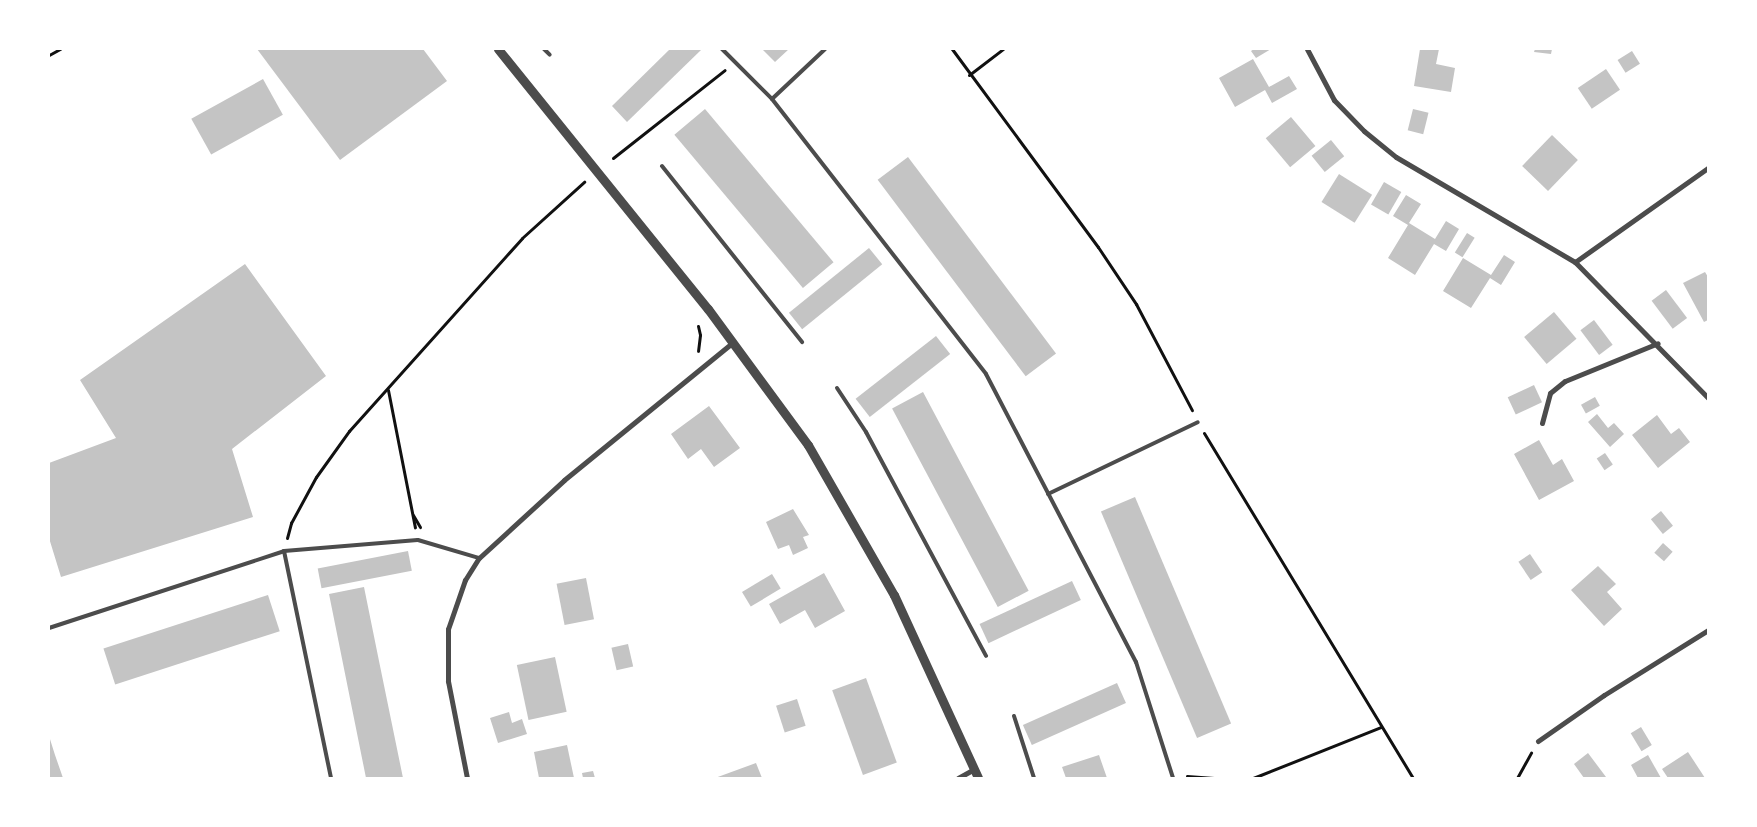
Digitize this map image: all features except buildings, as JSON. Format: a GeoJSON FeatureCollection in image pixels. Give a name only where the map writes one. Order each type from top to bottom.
{"type":"FeatureCollection","features":[{"type":"Feature","properties":{"kind":"street"},"geometry":{"type":"LineString","coordinates":[[498,49],[708,309],[808,445],[894,595],[976,774],[958,778]]}},
{"type":"Feature","properties":{"kind":"street"},"geometry":{"type":"LineString","coordinates":[[1307,49],[1334,100],[1364,131],[1396,156],[1575,262],[1658,344],[1708,398]]}},
{"type":"Feature","properties":{"kind":"street"},"geometry":{"type":"LineString","coordinates":[[1575,262],[1708,168]]}},
{"type":"Feature","properties":{"kind":"street"},"geometry":{"type":"LineString","coordinates":[[468,778],[448,681],[448,629],[465,580],[478,558],[564,480],[733,342]]}},
{"type":"Feature","properties":{"kind":"street"},"geometry":{"type":"LineString","coordinates":[[1542,424],[1550,392],[1565,381],[1658,344]]}},
{"type":"Feature","properties":{"kind":"street"},"geometry":{"type":"LineString","coordinates":[[1538,741],[1604,695],[1708,630]]}},
{"type":"Feature","properties":{"kind":"lane"},"geometry":{"type":"LineString","coordinates":[[544,49],[550,55]]}},
{"type":"Feature","properties":{"kind":"lane"},"geometry":{"type":"LineString","coordinates":[[722,49],[772,99],[986,374],[1136,662],[1173,777]]}},
{"type":"Feature","properties":{"kind":"lane"},"geometry":{"type":"LineString","coordinates":[[772,99],[825,49]]}},
{"type":"Feature","properties":{"kind":"lane"},"geometry":{"type":"LineString","coordinates":[[662,166],[802,342]]}},
{"type":"Feature","properties":{"kind":"lane"},"geometry":{"type":"LineString","coordinates":[[837,388],[866,432],[986,656]]}},
{"type":"Feature","properties":{"kind":"lane"},"geometry":{"type":"LineString","coordinates":[[1048,494],[1198,422]]}},
{"type":"Feature","properties":{"kind":"lane"},"geometry":{"type":"LineString","coordinates":[[49,628],[284,551],[418,540],[478,558]]}},
{"type":"Feature","properties":{"kind":"lane"},"geometry":{"type":"LineString","coordinates":[[284,551],[330,778]]}},
{"type":"Feature","properties":{"kind":"lane"},"geometry":{"type":"LineString","coordinates":[[1014,716],[1034,778]]}},
{"type":"Feature","properties":{"kind":"path"},"geometry":{"type":"LineString","coordinates":[[49,55],[60,49]]}},
{"type":"Feature","properties":{"kind":"path"},"geometry":{"type":"LineString","coordinates":[[969,75],[1003,49]]}},
{"type":"Feature","properties":{"kind":"path"},"geometry":{"type":"LineString","coordinates":[[613,158],[735,62]]}},
{"type":"Feature","properties":{"kind":"path"},"geometry":{"type":"LineString","coordinates":[[284,551],[291,523],[316,477],[349,431],[388,390],[522,238],[584,182]]}},
{"type":"Feature","properties":{"kind":"path"},"geometry":{"type":"LineString","coordinates":[[693,356],[699,349],[700,335],[696,320],[708,309]]}},
{"type":"Feature","properties":{"kind":"path"},"geometry":{"type":"LineString","coordinates":[[388,390],[418,540]]}},
{"type":"Feature","properties":{"kind":"path"},"geometry":{"type":"LineString","coordinates":[[412,515],[426,531]]}},
{"type":"Feature","properties":{"kind":"path"},"geometry":{"type":"LineString","coordinates":[[1253,778],[1381,727]]}},
{"type":"Feature","properties":{"kind":"path"},"geometry":{"type":"LineString","coordinates":[[1517,778],[1538,741]]}},
{"type":"Feature","properties":{"kind":"path"},"geometry":{"type":"LineString","coordinates":[[1173,777],[1214,778]]}}]}
